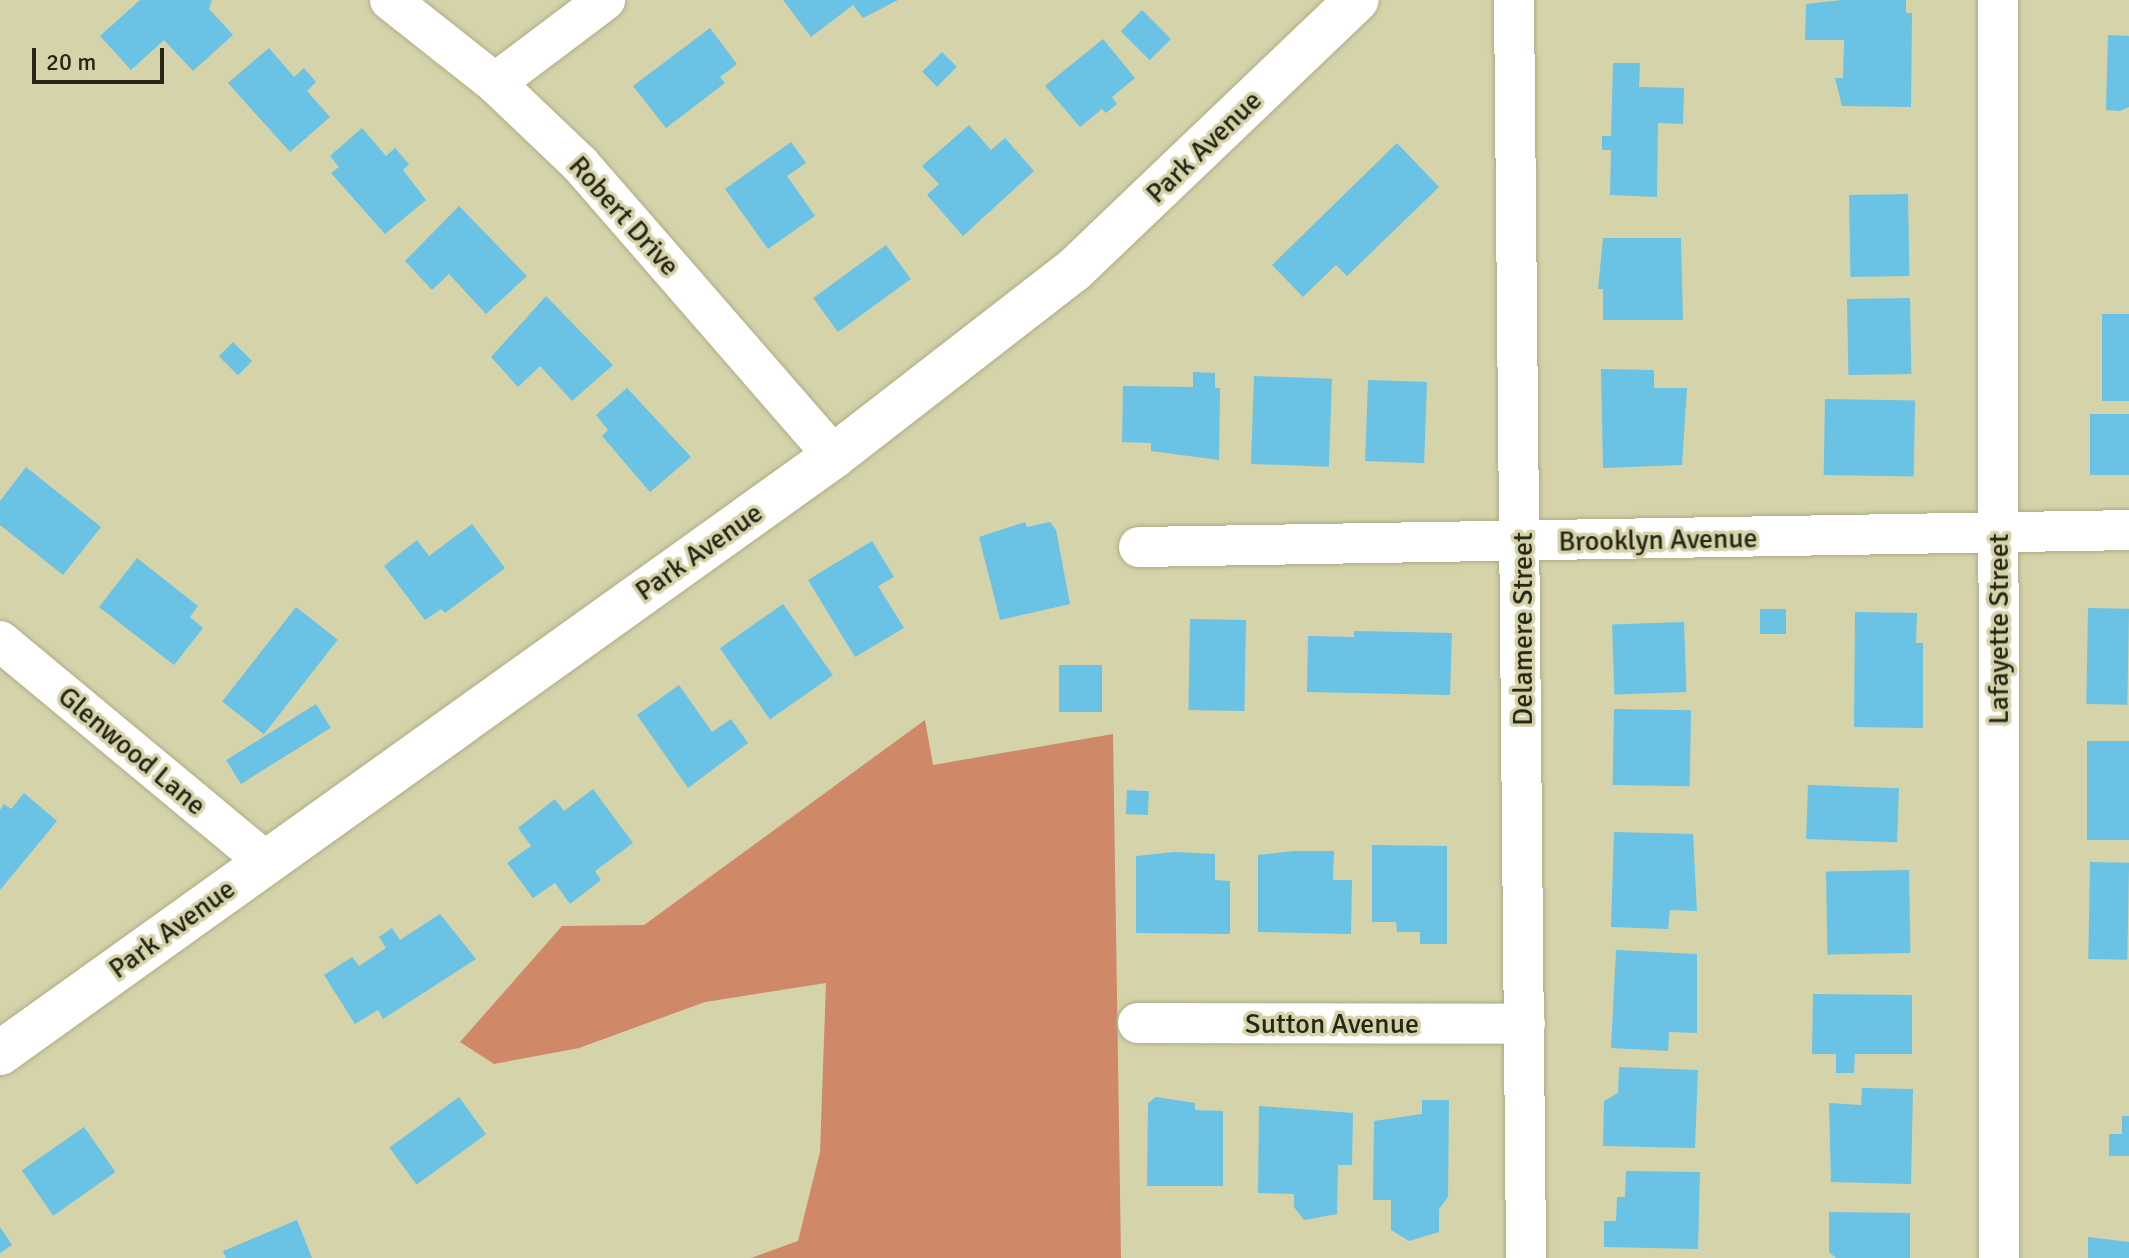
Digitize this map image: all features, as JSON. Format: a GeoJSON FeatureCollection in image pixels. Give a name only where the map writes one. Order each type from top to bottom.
{"type":"FeatureCollection","features":[{"type":"Feature","properties":{"kind":"main road","name":"Park Avenue"},"geometry":{"type":"LineString","coordinates":[[0,1053],[834,456],[1074,270],[1357,0]]}},
{"type":"Feature","properties":{"kind":"street","name":"Robert Drive"},"geometry":{"type":"LineString","coordinates":[[390,0],[495,83],[580,164],[834,456]]}},
{"type":"Feature","properties":{"kind":"street"},"geometry":{"type":"LineString","coordinates":[[495,83],[605,0]]}},
{"type":"Feature","properties":{"kind":"street","name":"Delamere Street"},"geometry":{"type":"LineString","coordinates":[[1514,0],[1523,542],[1526,1258]]}},
{"type":"Feature","properties":{"kind":"street","name":"Lafayette Street"},"geometry":{"type":"LineString","coordinates":[[1998,0],[1999,1258]]}},
{"type":"Feature","properties":{"kind":"street","name":"Brooklyn Avenue"},"geometry":{"type":"LineString","coordinates":[[1139,547],[1999,536],[2129,530]]}},
{"type":"Feature","properties":{"kind":"street","name":"Glenwood Lane"},"geometry":{"type":"LineString","coordinates":[[0,641],[265,861]]}},
{"type":"Feature","properties":{"kind":"street","name":"Sutton Avenue"},"geometry":{"type":"LineString","coordinates":[[1138,1023],[1525,1024]]}},
{"type":"Feature","properties":{"kind":"shaded area"},"geometry":{"type":"Polygon","coordinates":[[[925,720],[933,765],[1113,734],[1121,1258],[751,1258],[798,1241],[820,1152],[826,983],[705,1002],[579,1048],[494,1064],[460,1042],[562,926],[644,925],[925,720]]]}},
{"type":"Feature","properties":{"kind":"building"},"geometry":{"type":"Polygon","coordinates":[[[140,0],[212,0],[209,9],[233,35],[193,71],[164,40],[131,70],[100,36],[140,0]]]}},
{"type":"Feature","properties":{"kind":"building"},"geometry":{"type":"Polygon","coordinates":[[[783,0],[898,0],[863,18],[853,5],[811,37],[783,0]]]}},
{"type":"Feature","properties":{"kind":"building"},"geometry":{"type":"Polygon","coordinates":[[[1842,0],[1906,0],[1906,13],[1912,13],[1911,107],[1842,106],[1835,78],[1843,78],[1844,40],[1805,40],[1806,4],[1842,0]]]}},
{"type":"Feature","properties":{"kind":"building"},"geometry":{"type":"Polygon","coordinates":[[[1142,10],[1171,39],[1150,60],[1121,31],[1142,10]]]}},
{"type":"Feature","properties":{"kind":"building"},"geometry":{"type":"Polygon","coordinates":[[[710,28],[737,64],[720,77],[725,83],[666,128],[633,86],[710,28]]]}},
{"type":"Feature","properties":{"kind":"building"},"geometry":{"type":"Polygon","coordinates":[[[2108,35],[2129,36],[2129,107],[2120,111],[2106,110],[2108,35]]]}},
{"type":"Feature","properties":{"kind":"building"},"geometry":{"type":"Polygon","coordinates":[[[1103,39],[1135,78],[1112,97],[1117,104],[1106,113],[1102,109],[1080,127],[1045,86],[1103,39]]]}},
{"type":"Feature","properties":{"kind":"building"},"geometry":{"type":"Polygon","coordinates":[[[269,48],[294,77],[304,68],[316,82],[307,91],[330,117],[290,152],[228,83],[269,48]]]}},
{"type":"Feature","properties":{"kind":"building"},"geometry":{"type":"Polygon","coordinates":[[[942,52],[957,67],[937,87],[922,72],[942,52]]]}},
{"type":"Feature","properties":{"kind":"building"},"geometry":{"type":"Polygon","coordinates":[[[1613,63],[1640,63],[1639,87],[1684,88],[1683,124],[1658,123],[1657,197],[1610,195],[1611,150],[1602,150],[1602,136],[1611,136],[1613,63]]]}},
{"type":"Feature","properties":{"kind":"building"},"geometry":{"type":"Polygon","coordinates":[[[969,125],[991,150],[1005,138],[1034,171],[963,236],[927,195],[939,184],[922,166],[969,125]]]}},
{"type":"Feature","properties":{"kind":"building"},"geometry":{"type":"Polygon","coordinates":[[[362,128],[386,156],[395,148],[409,164],[403,170],[426,200],[385,234],[331,173],[339,167],[330,156],[362,128]]]}},
{"type":"Feature","properties":{"kind":"building"},"geometry":{"type":"Polygon","coordinates":[[[791,142],[806,163],[787,176],[815,216],[768,249],[725,189],[791,142]]]}},
{"type":"Feature","properties":{"kind":"building"},"geometry":{"type":"Polygon","coordinates":[[[1397,143],[1439,187],[1347,276],[1336,265],[1303,297],[1272,265],[1397,143]]]}},
{"type":"Feature","properties":{"kind":"building"},"geometry":{"type":"Polygon","coordinates":[[[1908,194],[1909,276],[1850,277],[1849,195],[1908,194]]]}},
{"type":"Feature","properties":{"kind":"building"},"geometry":{"type":"Polygon","coordinates":[[[459,206],[527,276],[486,314],[449,274],[432,290],[405,261],[459,206]]]}},
{"type":"Feature","properties":{"kind":"building"},"geometry":{"type":"Polygon","coordinates":[[[1603,238],[1681,238],[1683,320],[1603,320],[1603,289],[1598,289],[1603,238]]]}},
{"type":"Feature","properties":{"kind":"building"},"geometry":{"type":"Polygon","coordinates":[[[886,245],[911,279],[838,332],[813,298],[886,245]]]}},
{"type":"Feature","properties":{"kind":"building"},"geometry":{"type":"Polygon","coordinates":[[[546,296],[613,365],[572,401],[540,366],[518,387],[491,357],[546,296]]]}},
{"type":"Feature","properties":{"kind":"building"},"geometry":{"type":"Polygon","coordinates":[[[1910,298],[1911,374],[1848,375],[1847,299],[1910,298]]]}},
{"type":"Feature","properties":{"kind":"building"},"geometry":{"type":"Polygon","coordinates":[[[2102,314],[2129,314],[2129,401],[2102,401],[2102,314]]]}},
{"type":"Feature","properties":{"kind":"building"},"geometry":{"type":"Polygon","coordinates":[[[233,342],[252,361],[238,375],[219,356],[233,342]]]}},
{"type":"Feature","properties":{"kind":"building"},"geometry":{"type":"Polygon","coordinates":[[[1601,369],[1654,370],[1654,388],[1687,388],[1682,465],[1603,468],[1601,369]]]}},
{"type":"Feature","properties":{"kind":"building"},"geometry":{"type":"Polygon","coordinates":[[[1193,372],[1215,373],[1215,388],[1220,388],[1219,460],[1151,451],[1151,443],[1122,442],[1123,386],[1193,387],[1193,372]]]}},
{"type":"Feature","properties":{"kind":"building"},"geometry":{"type":"Polygon","coordinates":[[[1254,376],[1332,379],[1329,467],[1251,464],[1254,376]]]}},
{"type":"Feature","properties":{"kind":"building"},"geometry":{"type":"Polygon","coordinates":[[[1368,380],[1427,382],[1424,463],[1365,461],[1368,380]]]}},
{"type":"Feature","properties":{"kind":"building"},"geometry":{"type":"Polygon","coordinates":[[[627,388],[691,457],[650,492],[602,436],[608,430],[596,415],[627,388]]]}},
{"type":"Feature","properties":{"kind":"building"},"geometry":{"type":"Polygon","coordinates":[[[1825,399],[1915,401],[1914,477],[1824,475],[1825,399]]]}},
{"type":"Feature","properties":{"kind":"building"},"geometry":{"type":"Polygon","coordinates":[[[2090,414],[2129,414],[2129,475],[2090,475],[2090,414]]]}},
{"type":"Feature","properties":{"kind":"building"},"geometry":{"type":"Polygon","coordinates":[[[26,467],[101,527],[63,575],[0,525],[0,501],[26,467]]]}},
{"type":"Feature","properties":{"kind":"building"},"geometry":{"type":"Polygon","coordinates":[[[1025,522],[1027,527],[1050,522],[1056,530],[1070,604],[1000,620],[979,537],[1025,522]]]}},
{"type":"Feature","properties":{"kind":"building"},"geometry":{"type":"Polygon","coordinates":[[[472,524],[505,568],[445,613],[441,609],[425,620],[384,566],[417,540],[429,556],[472,524]]]}},
{"type":"Feature","properties":{"kind":"building"},"geometry":{"type":"Polygon","coordinates":[[[872,541],[894,577],[878,586],[904,628],[855,657],[808,580],[872,541]]]}},
{"type":"Feature","properties":{"kind":"building"},"geometry":{"type":"Polygon","coordinates":[[[137,558],[198,606],[190,617],[203,628],[174,665],[99,607],[137,558]]]}},
{"type":"Feature","properties":{"kind":"building"},"geometry":{"type":"Polygon","coordinates":[[[783,604],[833,675],[770,719],[720,648],[783,604]]]}},
{"type":"Feature","properties":{"kind":"building"},"geometry":{"type":"Polygon","coordinates":[[[296,607],[338,640],[264,734],[222,702],[296,607]]]}},
{"type":"Feature","properties":{"kind":"building"},"geometry":{"type":"Polygon","coordinates":[[[2088,608],[2129,609],[2127,705],[2086,704],[2088,608]]]}},
{"type":"Feature","properties":{"kind":"building"},"geometry":{"type":"Polygon","coordinates":[[[1760,609],[1786,609],[1786,634],[1760,634],[1760,609]]]}},
{"type":"Feature","properties":{"kind":"building"},"geometry":{"type":"Polygon","coordinates":[[[1855,612],[1917,613],[1916,643],[1923,643],[1923,728],[1854,727],[1855,612]]]}},
{"type":"Feature","properties":{"kind":"building"},"geometry":{"type":"Polygon","coordinates":[[[1190,619],[1246,620],[1244,711],[1188,710],[1190,619]]]}},
{"type":"Feature","properties":{"kind":"building"},"geometry":{"type":"Polygon","coordinates":[[[1684,622],[1686,692],[1614,694],[1612,625],[1684,622]]]}},
{"type":"Feature","properties":{"kind":"building"},"geometry":{"type":"Polygon","coordinates":[[[1354,631],[1452,633],[1450,695],[1307,692],[1308,636],[1354,637],[1354,631]]]}},
{"type":"Feature","properties":{"kind":"building"},"geometry":{"type":"Polygon","coordinates":[[[1059,665],[1102,665],[1102,712],[1059,712],[1059,665]]]}},
{"type":"Feature","properties":{"kind":"building"},"geometry":{"type":"Polygon","coordinates":[[[679,685],[712,732],[731,719],[748,743],[688,788],[637,715],[679,685]]]}},
{"type":"Feature","properties":{"kind":"building"},"geometry":{"type":"Polygon","coordinates":[[[316,704],[331,728],[241,784],[226,760],[316,704]]]}},
{"type":"Feature","properties":{"kind":"building"},"geometry":{"type":"Polygon","coordinates":[[[1614,709],[1691,710],[1690,786],[1613,785],[1614,709]]]}},
{"type":"Feature","properties":{"kind":"building"},"geometry":{"type":"Polygon","coordinates":[[[2087,741],[2129,741],[2129,840],[2087,840],[2087,741]]]}},
{"type":"Feature","properties":{"kind":"building"},"geometry":{"type":"Polygon","coordinates":[[[1808,785],[1899,788],[1897,842],[1806,839],[1808,785]]]}},
{"type":"Feature","properties":{"kind":"building"},"geometry":{"type":"Polygon","coordinates":[[[593,789],[633,843],[595,871],[601,880],[570,904],[555,883],[533,898],[507,863],[531,846],[518,828],[555,799],[564,811],[593,789]]]}},
{"type":"Feature","properties":{"kind":"building"},"geometry":{"type":"Polygon","coordinates":[[[1127,790],[1149,791],[1148,815],[1126,814],[1127,790]]]}},
{"type":"Feature","properties":{"kind":"building"},"geometry":{"type":"Polygon","coordinates":[[[24,793],[57,821],[0,890],[0,810],[4,804],[11,809],[24,793]]]}},
{"type":"Feature","properties":{"kind":"building"},"geometry":{"type":"Polygon","coordinates":[[[1614,832],[1693,834],[1697,911],[1670,910],[1668,929],[1611,927],[1614,832]]]}},
{"type":"Feature","properties":{"kind":"building"},"geometry":{"type":"Polygon","coordinates":[[[1372,845],[1447,846],[1447,944],[1420,944],[1420,932],[1397,932],[1396,922],[1372,922],[1372,845]]]}},
{"type":"Feature","properties":{"kind":"building"},"geometry":{"type":"Polygon","coordinates":[[[1334,851],[1333,880],[1352,880],[1351,934],[1258,932],[1258,855],[1334,851]]]}},
{"type":"Feature","properties":{"kind":"building"},"geometry":{"type":"Polygon","coordinates":[[[1175,852],[1215,854],[1215,880],[1230,881],[1230,934],[1136,933],[1136,856],[1175,852]]]}},
{"type":"Feature","properties":{"kind":"building"},"geometry":{"type":"Polygon","coordinates":[[[2090,862],[2129,863],[2127,960],[2088,959],[2090,862]]]}},
{"type":"Feature","properties":{"kind":"building"},"geometry":{"type":"Polygon","coordinates":[[[1909,870],[1910,953],[1827,954],[1826,871],[1909,870]]]}},
{"type":"Feature","properties":{"kind":"building"},"geometry":{"type":"Polygon","coordinates":[[[440,914],[476,959],[383,1019],[378,1010],[355,1024],[324,975],[352,957],[359,966],[386,948],[379,937],[392,928],[400,940],[440,914]]]}},
{"type":"Feature","properties":{"kind":"building"},"geometry":{"type":"Polygon","coordinates":[[[1616,950],[1697,954],[1697,1033],[1669,1032],[1668,1051],[1611,1048],[1616,950]]]}},
{"type":"Feature","properties":{"kind":"building"},"geometry":{"type":"Polygon","coordinates":[[[1813,994],[1912,995],[1912,1054],[1855,1054],[1854,1073],[1836,1073],[1836,1054],[1812,1054],[1813,994]]]}},
{"type":"Feature","properties":{"kind":"building"},"geometry":{"type":"Polygon","coordinates":[[[1619,1067],[1698,1070],[1695,1148],[1603,1146],[1604,1101],[1618,1093],[1619,1067]]]}},
{"type":"Feature","properties":{"kind":"building"},"geometry":{"type":"Polygon","coordinates":[[[1862,1088],[1913,1089],[1911,1184],[1831,1182],[1829,1103],[1861,1105],[1862,1088]]]}},
{"type":"Feature","properties":{"kind":"building"},"geometry":{"type":"Polygon","coordinates":[[[459,1097],[486,1134],[416,1185],[389,1148],[459,1097]]]}},
{"type":"Feature","properties":{"kind":"building"},"geometry":{"type":"Polygon","coordinates":[[[1156,1097],[1195,1103],[1195,1110],[1223,1111],[1223,1186],[1147,1186],[1148,1103],[1156,1097]]]}},
{"type":"Feature","properties":{"kind":"building"},"geometry":{"type":"Polygon","coordinates":[[[1422,1100],[1449,1100],[1448,1197],[1439,1209],[1439,1232],[1409,1241],[1391,1230],[1391,1200],[1373,1200],[1374,1121],[1422,1114],[1422,1100]]]}},
{"type":"Feature","properties":{"kind":"building"},"geometry":{"type":"Polygon","coordinates":[[[1259,1106],[1353,1113],[1352,1165],[1338,1165],[1337,1214],[1304,1220],[1294,1207],[1294,1194],[1258,1193],[1259,1106]]]}},
{"type":"Feature","properties":{"kind":"building"},"geometry":{"type":"Polygon","coordinates":[[[2122,1116],[2129,1116],[2129,1156],[2109,1156],[2109,1134],[2122,1134],[2122,1116]]]}},
{"type":"Feature","properties":{"kind":"building"},"geometry":{"type":"Polygon","coordinates":[[[84,1127],[116,1172],[53,1216],[22,1171],[84,1127]]]}},
{"type":"Feature","properties":{"kind":"building"},"geometry":{"type":"Polygon","coordinates":[[[1626,1171],[1700,1172],[1698,1249],[1604,1247],[1604,1221],[1616,1221],[1617,1197],[1625,1197],[1626,1171]]]}},
{"type":"Feature","properties":{"kind":"building"},"geometry":{"type":"Polygon","coordinates":[[[1829,1212],[1910,1213],[1910,1258],[1836,1258],[1829,1252],[1829,1212]]]}},
{"type":"Feature","properties":{"kind":"building"},"geometry":{"type":"Polygon","coordinates":[[[297,1220],[312,1258],[226,1258],[223,1251],[297,1220]]]}},
{"type":"Feature","properties":{"kind":"building"},"geometry":{"type":"Polygon","coordinates":[[[0,1227],[12,1245],[0,1253],[0,1227]]]}},
{"type":"Feature","properties":{"kind":"building"},"geometry":{"type":"Polygon","coordinates":[[[2088,1237],[2129,1242],[2129,1258],[2088,1258],[2088,1237]]]}}]}
